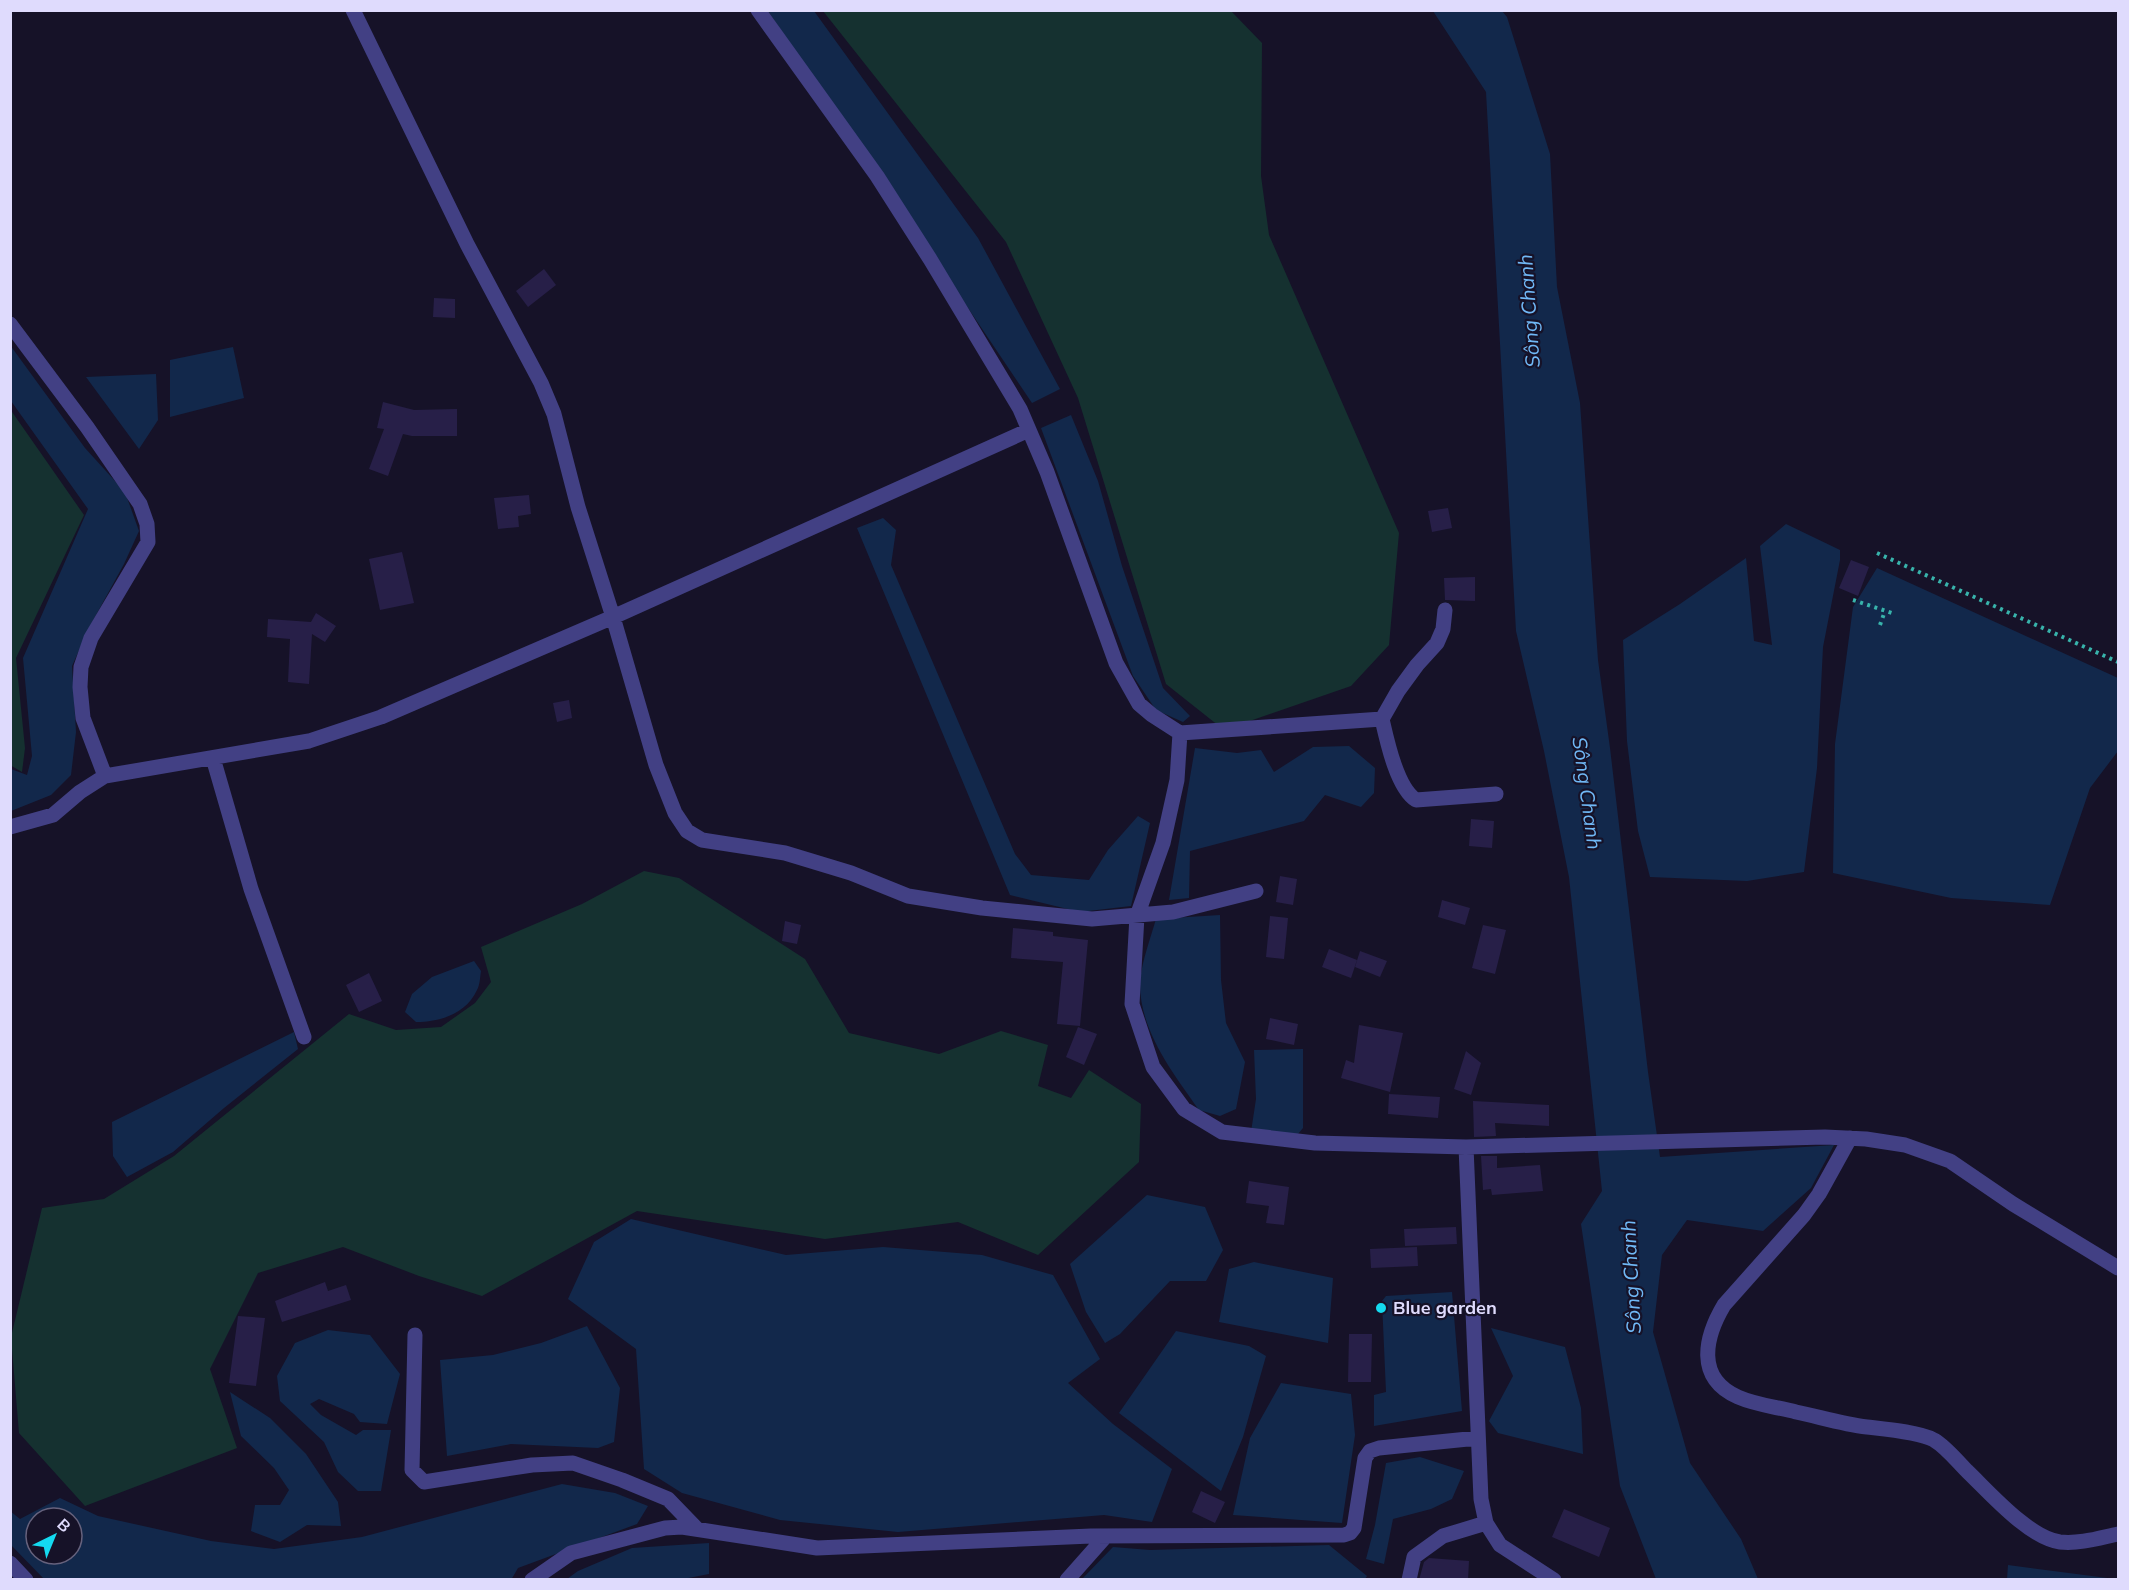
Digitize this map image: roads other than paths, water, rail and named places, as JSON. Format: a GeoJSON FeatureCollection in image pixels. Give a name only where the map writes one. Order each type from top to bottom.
{"type":"FeatureCollection","features":[{"type":"Feature","properties":{"kind":"street"},"geometry":{"type":"LineString","coordinates":[[353,10],[467,244],[546,393],[656,765],[675,813],[687,831],[702,840],[785,853],[850,873],[908,896],[982,908],[1092,919],[1173,912],[1256,891]]}},
{"type":"Feature","properties":{"kind":"street"},"geometry":{"type":"LineString","coordinates":[[758,10],[877,176],[1020,409],[1047,472],[1116,663],[1139,704],[1152,716],[1180,733],[1382,719]]}},
{"type":"Feature","properties":{"kind":"street"},"geometry":{"type":"LineString","coordinates":[[10,324],[87,427],[140,504],[147,524],[148,542],[91,639],[81,667],[83,717],[105,776]]}},
{"type":"Feature","properties":{"kind":"street"},"geometry":{"type":"LineString","coordinates":[[10,827],[53,815],[80,792],[105,776],[309,741],[381,717],[613,617],[1029,430]]}},
{"type":"Feature","properties":{"kind":"street"},"geometry":{"type":"LineString","coordinates":[[1445,610],[1443,629],[1437,643],[1417,665],[1382,719],[1386,739],[1405,790],[1416,800],[1496,794]]}},
{"type":"Feature","properties":{"kind":"street"},"geometry":{"type":"LineString","coordinates":[[1180,733],[1177,780],[1163,843],[1137,916],[1132,1004],[1153,1067],[1184,1108],[1222,1132],[1315,1143],[1466,1147],[1825,1137],[1905,1145],[1950,1161],[2013,1204],[2118,1268]]}},
{"type":"Feature","properties":{"kind":"street"},"geometry":{"type":"LineString","coordinates":[[213,758],[251,889],[304,1037]]}},
{"type":"Feature","properties":{"kind":"street"},"geometry":{"type":"LineString","coordinates":[[1850,1138],[1809,1208],[1724,1305],[1717,1316],[1707,1351],[1714,1378],[1727,1391],[1754,1402],[1841,1424],[1891,1430],[1933,1440],[2007,1511],[2030,1529],[2057,1542],[2077,1542],[2118,1534]]}},
{"type":"Feature","properties":{"kind":"street"},"geometry":{"type":"LineString","coordinates":[[1466,1147],[1481,1499],[1486,1522],[1500,1545],[1554,1580]]}},
{"type":"Feature","properties":{"kind":"street"},"geometry":{"type":"LineString","coordinates":[[415,1335],[412,1470],[424,1482],[532,1465],[573,1463],[668,1499],[697,1529]]}},
{"type":"Feature","properties":{"kind":"street"},"geometry":{"type":"LineString","coordinates":[[532,1580],[571,1553],[665,1528],[682,1527],[817,1548],[1106,1536],[1344,1535],[1350,1533],[1354,1528],[1365,1458],[1371,1452],[1378,1448],[1478,1438]]}},
{"type":"Feature","properties":{"kind":"street"},"geometry":{"type":"LineString","coordinates":[[1409,1580],[1414,1557],[1443,1536],[1486,1522]]}},
{"type":"Feature","properties":{"kind":"street"},"geometry":{"type":"LineString","coordinates":[[1067,1580],[1106,1536]]}},
{"type":"Feature","properties":{"kind":"street"},"geometry":{"type":"LineString","coordinates":[[10,1563],[26,1580]]}},
{"type":"Feature","properties":{"kind":"water"},"geometry":{"type":"Polygon","coordinates":[[[768,11],[814,11],[978,238],[1060,389],[1032,403],[768,11]]]}},
{"type":"Feature","properties":{"kind":"water","name":"Sông Chanh"},"geometry":{"type":"Polygon","coordinates":[[[1433,11],[1502,11],[1507,17],[1550,154],[1557,287],[1580,403],[1598,660],[1660,1157],[1834,1145],[1811,1188],[1763,1231],[1687,1220],[1662,1255],[1653,1332],[1690,1463],[1741,1539],[1758,1579],[1656,1579],[1620,1486],[1581,1224],[1602,1191],[1569,877],[1544,751],[1516,631],[1486,92],[1433,11]]]}},
{"type":"Feature","properties":{"kind":"water"},"geometry":{"type":"Polygon","coordinates":[[[10,345],[85,448],[125,492],[139,531],[72,666],[76,732],[71,775],[51,795],[11,811],[11,769],[27,775],[32,756],[23,658],[88,509],[11,401],[10,345]]]}},
{"type":"Feature","properties":{"kind":"water"},"geometry":{"type":"Polygon","coordinates":[[[233,347],[244,398],[170,417],[170,360],[233,347]]]}},
{"type":"Feature","properties":{"kind":"water"},"geometry":{"type":"Polygon","coordinates":[[[156,374],[158,420],[139,449],[86,377],[156,374]]]}},
{"type":"Feature","properties":{"kind":"water"},"geometry":{"type":"Polygon","coordinates":[[[1071,415],[1098,481],[1122,566],[1163,688],[1190,716],[1183,722],[1156,710],[1133,676],[1041,428],[1071,415]]]}},
{"type":"Feature","properties":{"kind":"water"},"geometry":{"type":"Polygon","coordinates":[[[883,518],[896,530],[891,565],[1015,854],[1031,875],[1089,880],[1108,850],[1138,816],[1150,823],[1131,906],[1080,912],[1010,895],[857,528],[883,518]]]}},
{"type":"Feature","properties":{"kind":"water"},"geometry":{"type":"Polygon","coordinates":[[[1786,524],[1840,550],[1823,647],[1817,768],[1804,872],[1747,881],[1650,877],[1638,831],[1627,741],[1623,640],[1746,558],[1754,641],[1772,645],[1760,546],[1786,524]]]}},
{"type":"Feature","properties":{"kind":"water"},"geometry":{"type":"Polygon","coordinates":[[[1877,568],[2118,678],[2118,751],[2090,788],[2050,905],[1951,898],[1833,873],[1835,744],[1853,607],[1877,568]]]}},
{"type":"Feature","properties":{"kind":"water"},"geometry":{"type":"Polygon","coordinates":[[[1349,746],[1375,768],[1374,793],[1361,807],[1325,795],[1304,821],[1190,851],[1189,898],[1169,900],[1195,748],[1237,753],[1261,750],[1274,772],[1313,747],[1349,746]]]}},
{"type":"Feature","properties":{"kind":"water"},"geometry":{"type":"Polygon","coordinates":[[[1220,915],[1221,980],[1226,1023],[1245,1062],[1236,1109],[1220,1116],[1199,1110],[1159,1050],[1145,1017],[1140,982],[1156,919],[1220,915]]]}},
{"type":"Feature","properties":{"kind":"water"},"geometry":{"type":"Polygon","coordinates":[[[474,961],[481,971],[479,986],[472,998],[459,1011],[443,1018],[416,1022],[405,1012],[412,994],[432,977],[474,961]]]}},
{"type":"Feature","properties":{"kind":"water"},"geometry":{"type":"Polygon","coordinates":[[[294,1032],[298,1049],[173,1152],[127,1177],[113,1156],[112,1122],[294,1032]]]}},
{"type":"Feature","properties":{"kind":"water"},"geometry":{"type":"Polygon","coordinates":[[[1303,1049],[1303,1128],[1298,1134],[1251,1132],[1256,1099],[1254,1050],[1303,1049]]]}},
{"type":"Feature","properties":{"kind":"water"},"geometry":{"type":"Polygon","coordinates":[[[1147,1195],[1205,1207],[1223,1250],[1206,1281],[1170,1281],[1120,1334],[1105,1343],[1086,1312],[1070,1264],[1147,1195]]]}},
{"type":"Feature","properties":{"kind":"water"},"geometry":{"type":"Polygon","coordinates":[[[631,1219],[786,1255],[883,1247],[982,1255],[1053,1275],[1100,1359],[1068,1383],[1113,1424],[1172,1469],[1152,1522],[1104,1515],[898,1532],[780,1520],[682,1493],[644,1469],[636,1349],[568,1299],[594,1242],[631,1219]]]}},
{"type":"Feature","properties":{"kind":"water"},"geometry":{"type":"Polygon","coordinates":[[[1254,1262],[1333,1278],[1328,1343],[1219,1322],[1229,1269],[1254,1262]]]}},
{"type":"Feature","properties":{"kind":"water"},"geometry":{"type":"Polygon","coordinates":[[[1452,1292],[1462,1411],[1374,1426],[1374,1395],[1386,1392],[1382,1301],[1386,1296],[1452,1292]]]}},
{"type":"Feature","properties":{"kind":"water"},"geometry":{"type":"Polygon","coordinates":[[[587,1326],[620,1388],[614,1442],[598,1448],[511,1444],[447,1456],[440,1360],[493,1355],[541,1343],[587,1326]]]}},
{"type":"Feature","properties":{"kind":"water"},"geometry":{"type":"Polygon","coordinates":[[[1491,1328],[1565,1347],[1581,1408],[1583,1454],[1498,1433],[1489,1421],[1513,1376],[1491,1328]]]}},
{"type":"Feature","properties":{"kind":"water"},"geometry":{"type":"Polygon","coordinates":[[[328,1330],[370,1335],[400,1374],[387,1424],[360,1422],[354,1414],[319,1399],[310,1404],[321,1415],[356,1435],[363,1430],[391,1430],[381,1491],[358,1491],[338,1472],[324,1442],[280,1401],[277,1376],[295,1343],[328,1330]]]}},
{"type":"Feature","properties":{"kind":"water"},"geometry":{"type":"Polygon","coordinates":[[[1176,1331],[1249,1346],[1266,1356],[1243,1437],[1221,1491],[1119,1413],[1176,1331]]]}},
{"type":"Feature","properties":{"kind":"water"},"geometry":{"type":"Polygon","coordinates":[[[1281,1383],[1351,1394],[1355,1435],[1342,1523],[1233,1515],[1250,1438],[1281,1383]]]}},
{"type":"Feature","properties":{"kind":"water"},"geometry":{"type":"Polygon","coordinates":[[[230,1392],[270,1418],[306,1454],[338,1502],[341,1526],[307,1525],[280,1542],[251,1531],[255,1505],[280,1505],[289,1490],[274,1468],[241,1436],[230,1392]]]}},
{"type":"Feature","properties":{"kind":"water"},"geometry":{"type":"Polygon","coordinates":[[[1420,1457],[1464,1471],[1452,1499],[1431,1509],[1393,1519],[1384,1564],[1366,1559],[1375,1525],[1386,1463],[1420,1457]]]}},
{"type":"Feature","properties":{"kind":"water"},"geometry":{"type":"Polygon","coordinates":[[[562,1484],[615,1493],[648,1506],[637,1524],[518,1568],[511,1580],[44,1579],[31,1566],[84,1566],[84,1509],[98,1516],[211,1541],[274,1549],[362,1537],[562,1484]]]}},
{"type":"Feature","properties":{"kind":"water"},"geometry":{"type":"Polygon","coordinates":[[[60,1498],[77,1506],[45,1506],[60,1498]]]}},
{"type":"Feature","properties":{"kind":"water"},"geometry":{"type":"Polygon","coordinates":[[[10,1511],[20,1519],[24,1517],[24,1558],[11,1545],[10,1511]]]}},
{"type":"Feature","properties":{"kind":"water"},"geometry":{"type":"Polygon","coordinates":[[[709,1543],[709,1574],[678,1580],[567,1579],[578,1571],[632,1548],[709,1543]]]}},
{"type":"Feature","properties":{"kind":"water"},"geometry":{"type":"Polygon","coordinates":[[[1329,1545],[1367,1576],[1365,1579],[1082,1579],[1113,1547],[1150,1550],[1329,1545]]]}},
{"type":"Feature","properties":{"kind":"water"},"geometry":{"type":"Polygon","coordinates":[[[2008,1565],[2115,1579],[2007,1579],[2008,1565]]]}},
{"type":"Feature","properties":{"kind":"place","name":"Blue garden"},"geometry":{"type":"Point","coordinates":[1381,1308]}}]}
